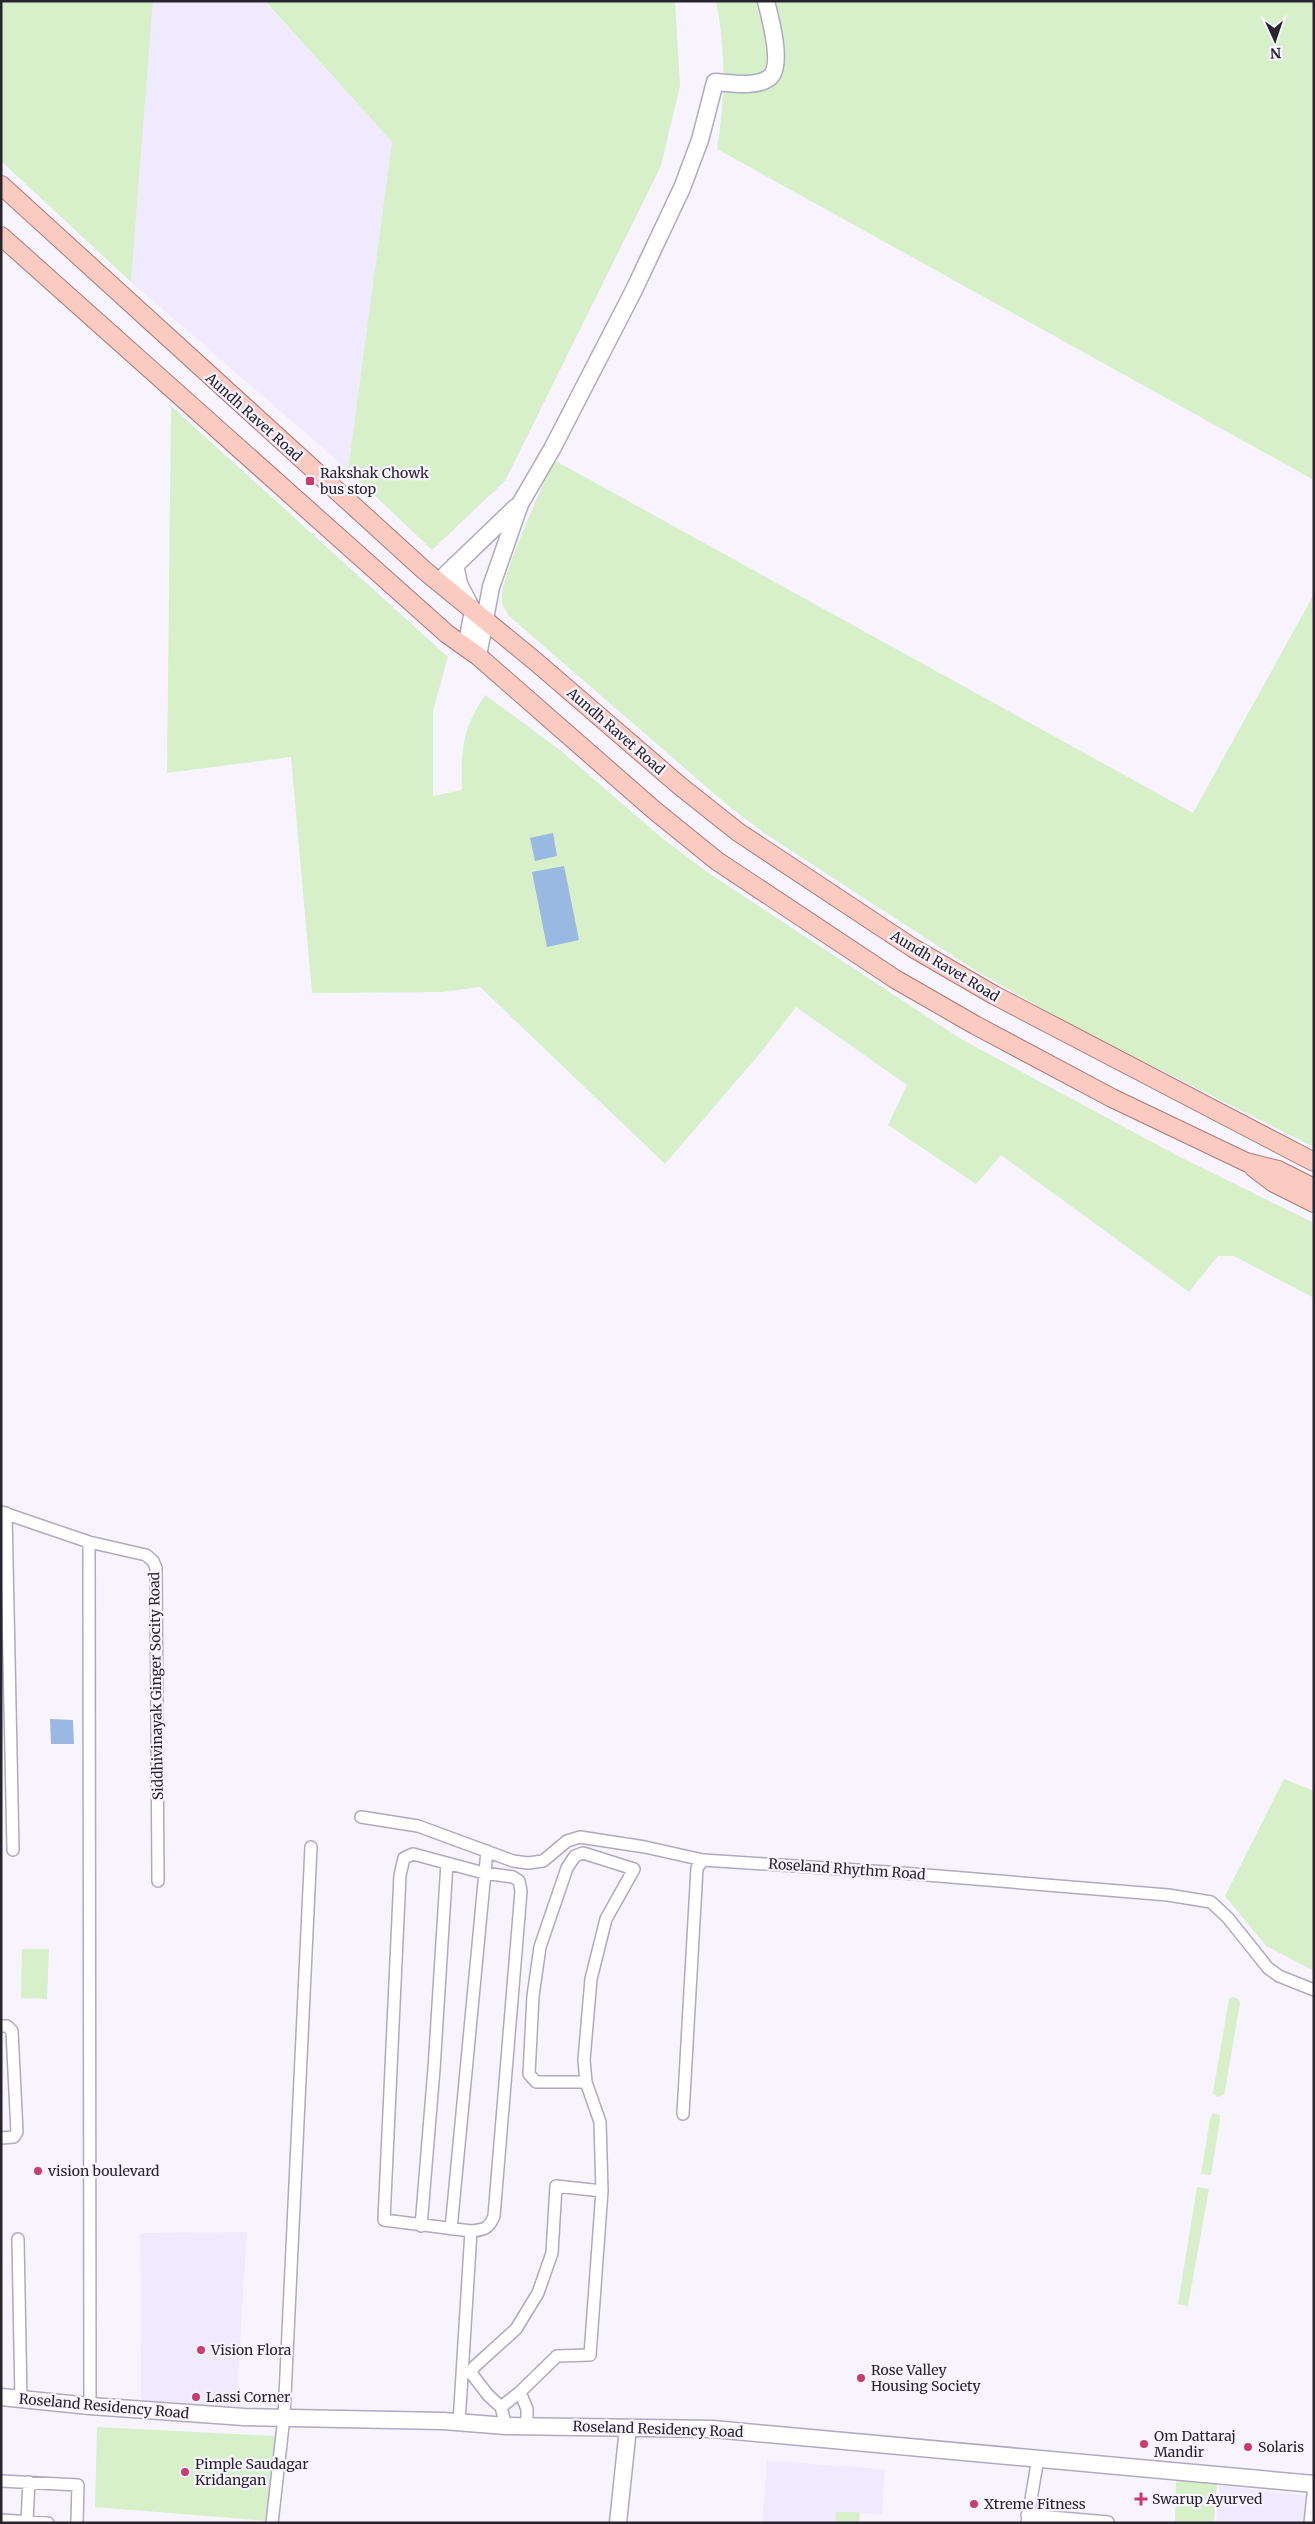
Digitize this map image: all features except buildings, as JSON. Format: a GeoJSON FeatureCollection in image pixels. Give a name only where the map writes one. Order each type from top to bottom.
{"type":"FeatureCollection","features":[{"type":"Feature","properties":{"kind":"main road","name":"Aundh Ravet Road"},"geometry":{"type":"LineString","coordinates":[[1,185],[223,389],[438,582],[535,661],[680,786],[738,832],[913,948],[994,995],[1314,1162]]}},
{"type":"Feature","properties":{"kind":"main road"},"geometry":{"type":"LineString","coordinates":[[1,236],[447,634],[472,652],[717,861],[895,979],[975,1025],[1112,1098],[1246,1162],[1274,1183],[1314,1203]]}},
{"type":"Feature","properties":{"kind":"main road"},"geometry":{"type":"LineString","coordinates":[[1246,1162],[1278,1170],[1314,1188]]}},
{"type":"Feature","properties":{"kind":"street"},"geometry":{"type":"LineString","coordinates":[[472,652],[479,617],[520,504],[552,449],[615,327],[682,188],[700,140],[715,82],[740,84],[755,82],[769,78],[775,71],[775,50],[766,1]]}},
{"type":"Feature","properties":{"kind":"street"},"geometry":{"type":"LineString","coordinates":[[438,582],[520,504]]}},
{"type":"Feature","properties":{"kind":"street"},"geometry":{"type":"LineString","coordinates":[[455,565],[459,584],[479,617]]}},
{"type":"Feature","properties":{"kind":"street"},"geometry":{"type":"LineString","coordinates":[[4,1512],[5,1642],[13,1850]]}},
{"type":"Feature","properties":{"kind":"street","name":"Siddhivinayak Ginger Socity Road"},"geometry":{"type":"LineString","coordinates":[[4,1512],[89,1542],[146,1556],[153,1561],[156,1568],[158,1881]]}},
{"type":"Feature","properties":{"kind":"street"},"geometry":{"type":"LineString","coordinates":[[89,1542],[90,2406]]}},
{"type":"Feature","properties":{"kind":"street","name":"Roseland Rhythm Road"},"geometry":{"type":"LineString","coordinates":[[361,1817],[418,1826],[513,1861],[528,1863],[543,1862],[567,1841],[580,1837],[645,1846],[703,1860],[983,1879],[1168,1895],[1211,1902],[1228,1918],[1268,1968],[1279,1976],[1314,1990]]}},
{"type":"Feature","properties":{"kind":"street"},"geometry":{"type":"LineString","coordinates":[[272,2523],[284,2417],[312,1847]]}},
{"type":"Feature","properties":{"kind":"street"},"geometry":{"type":"LineString","coordinates":[[451,2229],[487,1851]]}},
{"type":"Feature","properties":{"kind":"street"},"geometry":{"type":"LineString","coordinates":[[501,2407],[520,2392],[557,2356],[590,2355],[602,2190],[600,2122],[586,2082],[584,2060],[591,1979],[606,1919],[634,1869],[583,1853],[575,1856],[567,1868],[540,1947],[533,1996],[529,2074],[536,2082],[586,2082]]}},
{"type":"Feature","properties":{"kind":"street"},"geometry":{"type":"LineString","coordinates":[[413,1854],[446,1863],[513,1877],[519,1881],[521,1891],[494,2216],[490,2225],[483,2230],[471,2231],[421,2226],[384,2220],[400,1875],[404,1858],[413,1854]]}},
{"type":"Feature","properties":{"kind":"street"},"geometry":{"type":"LineString","coordinates":[[683,2114],[697,1868],[703,1860]]}},
{"type":"Feature","properties":{"kind":"street"},"geometry":{"type":"LineString","coordinates":[[421,2226],[434,2069],[446,1863]]}},
{"type":"Feature","properties":{"kind":"street"},"geometry":{"type":"LineString","coordinates":[[1,2026],[7,2026],[12,2031],[17,2132],[14,2137],[1,2138]]}},
{"type":"Feature","properties":{"kind":"street"},"geometry":{"type":"LineString","coordinates":[[506,2426],[501,2407],[471,2373],[474,2367],[516,2329],[538,2293],[552,2253],[556,2186],[602,2190]]}},
{"type":"Feature","properties":{"kind":"street"},"geometry":{"type":"LineString","coordinates":[[459,2423],[471,2231]]}},
{"type":"Feature","properties":{"kind":"street"},"geometry":{"type":"LineString","coordinates":[[18,2239],[21,2400]]}},
{"type":"Feature","properties":{"kind":"street"},"geometry":{"type":"LineString","coordinates":[[520,2392],[527,2409],[528,2426]]}},
{"type":"Feature","properties":{"kind":"street","name":"Roseland Residency Road"},"geometry":{"type":"LineString","coordinates":[[1,2398],[90,2406],[284,2417],[506,2426],[713,2429],[1314,2485]]}},
{"type":"Feature","properties":{"kind":"street"},"geometry":{"type":"LineString","coordinates":[[618,2523],[628,2428]]}},
{"type":"Feature","properties":{"kind":"street"},"geometry":{"type":"LineString","coordinates":[[1038,2458],[1027,2519],[1108,2522]]}},
{"type":"Feature","properties":{"kind":"street"},"geometry":{"type":"LineString","coordinates":[[1,2481],[78,2485],[77,2523]]}},
{"type":"Feature","properties":{"kind":"street"},"geometry":{"type":"LineString","coordinates":[[27,2521],[29,2482]]}},
{"type":"Feature","properties":{"kind":"street"},"geometry":{"type":"LineString","coordinates":[[1310,2523],[1314,2485]]}},
{"type":"Feature","properties":{"kind":"street"},"geometry":{"type":"LineString","coordinates":[[1,2520],[48,2523]]}},
{"type":"Feature","properties":{"kind":"shaded area"},"geometry":{"type":"Polygon","coordinates":[[[153,1],[264,1],[392,142],[348,470],[131,282],[153,1]]]}},
{"type":"Feature","properties":{"kind":"shaded area"},"geometry":{"type":"Polygon","coordinates":[[[247,2232],[236,2409],[141,2404],[140,2233],[247,2232]]]}},
{"type":"Feature","properties":{"kind":"shaded area"},"geometry":{"type":"Polygon","coordinates":[[[767,2461],[885,2469],[882,2514],[836,2512],[835,2523],[762,2523],[767,2461]]]}},
{"type":"Feature","properties":{"kind":"shaded area"},"geometry":{"type":"Polygon","coordinates":[[[1219,2485],[1307,2496],[1304,2523],[1216,2523],[1219,2485]]]}},
{"type":"Feature","properties":{"kind":"green space"},"geometry":{"type":"Polygon","coordinates":[[[1,1],[153,1],[131,282],[1,161],[1,1]]]}},
{"type":"Feature","properties":{"kind":"green space"},"geometry":{"type":"Polygon","coordinates":[[[265,1],[675,1],[680,86],[661,166],[505,481],[432,550],[348,470],[392,142],[265,1]]]}},
{"type":"Feature","properties":{"kind":"green space"},"geometry":{"type":"Polygon","coordinates":[[[716,1],[1314,1],[1314,480],[717,149],[722,112],[723,57],[716,1]]]}},
{"type":"Feature","properties":{"kind":"green space"},"geometry":{"type":"Polygon","coordinates":[[[171,406],[448,657],[433,711],[433,796],[462,790],[464,740],[477,707],[485,695],[560,750],[662,838],[707,872],[961,1039],[1178,1156],[1314,1223],[1314,1298],[1234,1256],[1218,1256],[1189,1292],[1001,1155],[976,1184],[888,1125],[907,1085],[796,1007],[762,1051],[665,1164],[480,987],[442,992],[312,993],[291,757],[167,773],[171,406]]]}},
{"type":"Feature","properties":{"kind":"green space"},"geometry":{"type":"Polygon","coordinates":[[[554,460],[1193,813],[1314,594],[1314,1147],[1073,1026],[978,972],[764,833],[725,803],[509,616],[502,602],[502,591],[522,532],[554,460]]]}},
{"type":"Feature","properties":{"kind":"green space"},"geometry":{"type":"Polygon","coordinates":[[[1284,1779],[1314,1791],[1314,1971],[1266,1946],[1225,1896],[1284,1779]]]}},
{"type":"Feature","properties":{"kind":"green space"},"geometry":{"type":"Polygon","coordinates":[[[22,1949],[49,1949],[47,1999],[21,1998],[22,1949]]]}},
{"type":"Feature","properties":{"kind":"green space"},"geometry":{"type":"Polygon","coordinates":[[[1233,1997],[1239,1999],[1240,2003],[1225,2091],[1224,2095],[1217,2097],[1213,2093],[1229,1999],[1233,1997]]]}},
{"type":"Feature","properties":{"kind":"green space"},"geometry":{"type":"Polygon","coordinates":[[[1213,2113],[1220,2115],[1220,2120],[1211,2175],[1201,2174],[1210,2119],[1213,2113]]]}},
{"type":"Feature","properties":{"kind":"green space"},"geometry":{"type":"Polygon","coordinates":[[[1197,2187],[1209,2189],[1188,2306],[1178,2304],[1197,2187]]]}},
{"type":"Feature","properties":{"kind":"green space","name":"Pimple Saudagar Kridangan"},"geometry":{"type":"Polygon","coordinates":[[[97,2427],[276,2436],[269,2521],[95,2507],[97,2427]]]}},
{"type":"Feature","properties":{"kind":"green space"},"geometry":{"type":"Polygon","coordinates":[[[1176,2481],[1217,2484],[1214,2523],[1175,2523],[1176,2481]]]}},
{"type":"Feature","properties":{"kind":"green space"},"geometry":{"type":"Polygon","coordinates":[[[836,2512],[860,2512],[859,2523],[835,2523],[836,2512]]]}},
{"type":"Feature","properties":{"kind":"water"},"geometry":{"type":"Polygon","coordinates":[[[553,833],[557,856],[535,861],[530,838],[553,833]]]}},
{"type":"Feature","properties":{"kind":"water"},"geometry":{"type":"Polygon","coordinates":[[[564,866],[579,940],[547,947],[532,872],[564,866]]]}},
{"type":"Feature","properties":{"kind":"water"},"geometry":{"type":"Polygon","coordinates":[[[50,1719],[73,1720],[74,1744],[51,1744],[50,1719]]]}},
{"type":"Feature","properties":{"kind":"place","name":"Rakshak Chowk bus stop"},"geometry":{"type":"Point","coordinates":[310,481]}},
{"type":"Feature","properties":{"kind":"place","name":"vision boulevard"},"geometry":{"type":"Point","coordinates":[38,2171]}},
{"type":"Feature","properties":{"kind":"place","name":"Vision Flora"},"geometry":{"type":"Point","coordinates":[201,2350]}},
{"type":"Feature","properties":{"kind":"place","name":"Rose Valley Housing Society"},"geometry":{"type":"Point","coordinates":[861,2378]}},
{"type":"Feature","properties":{"kind":"place","name":"Lassi Corner"},"geometry":{"type":"Point","coordinates":[196,2397]}},
{"type":"Feature","properties":{"kind":"place","name":"Om Dattaraj Mandir"},"geometry":{"type":"Point","coordinates":[1144,2444]}},
{"type":"Feature","properties":{"kind":"place","name":"Solaris"},"geometry":{"type":"Point","coordinates":[1248,2447]}},
{"type":"Feature","properties":{"kind":"place","name":"Pimple Saudagar Kridangan"},"geometry":{"type":"Point","coordinates":[185,2472]}},
{"type":"Feature","properties":{"kind":"place","name":"Swarup Ayurved"},"geometry":{"type":"Point","coordinates":[1141,2499]}},
{"type":"Feature","properties":{"kind":"place","name":"Xtreme Fitness"},"geometry":{"type":"Point","coordinates":[974,2504]}}]}
